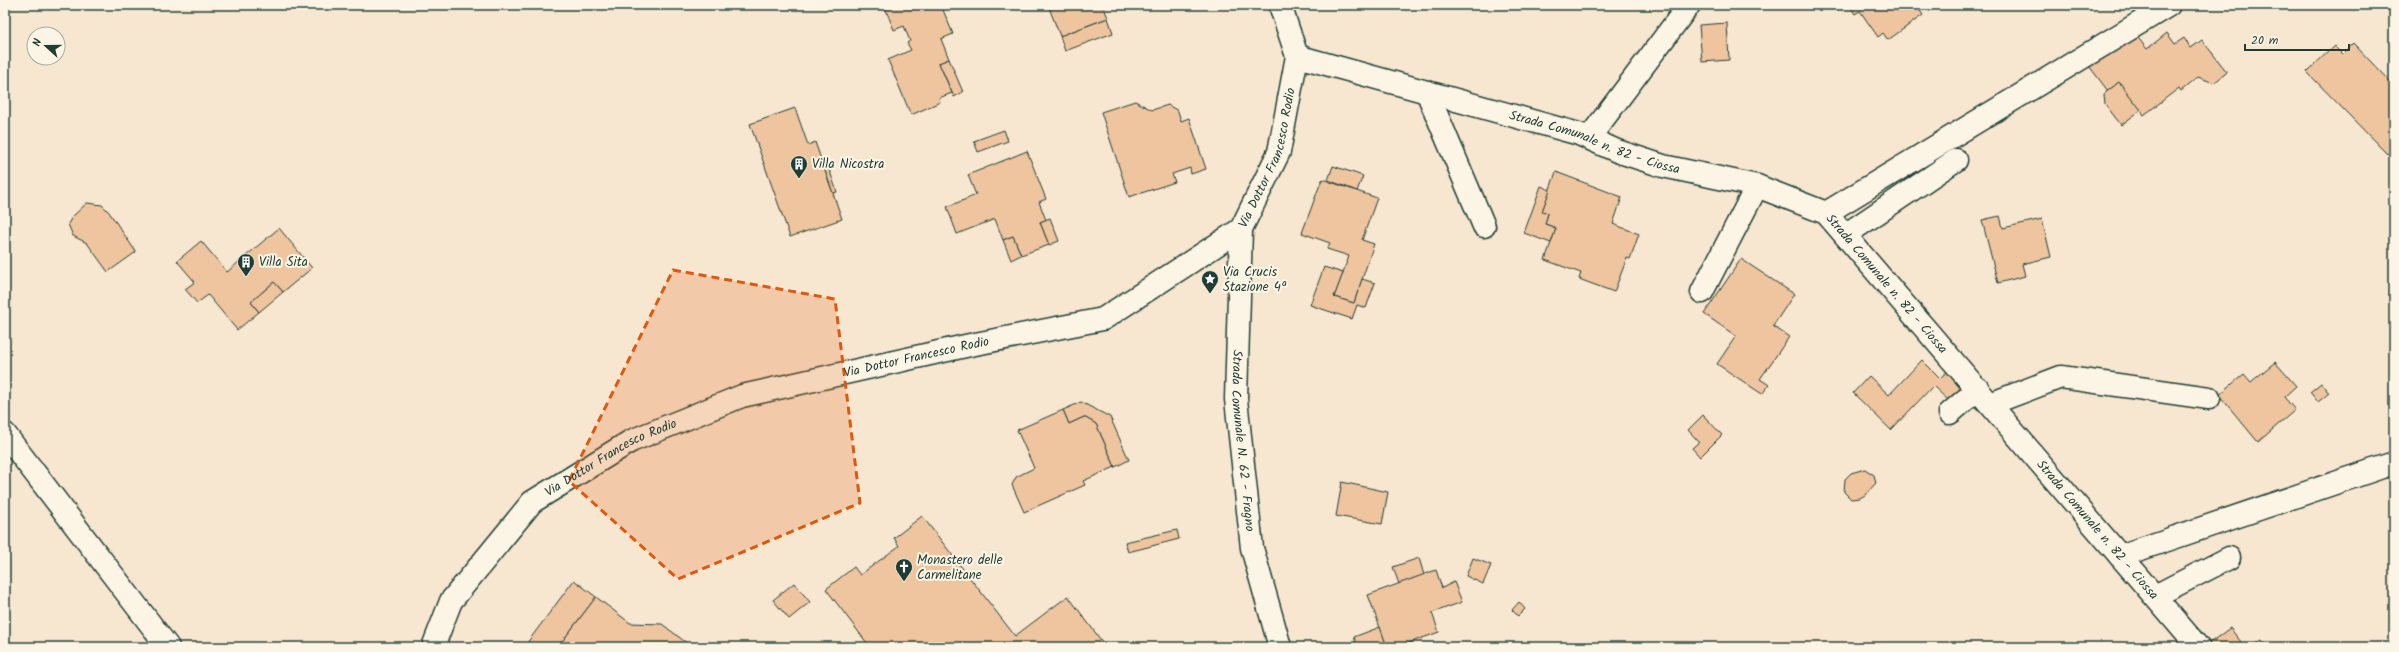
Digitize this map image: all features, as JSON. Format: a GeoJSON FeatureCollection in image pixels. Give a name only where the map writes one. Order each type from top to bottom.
{"type":"FeatureCollection","features":[{"type":"Feature","properties":{"kind":"street","name":"Via Dottor Francesco Rodio"},"geometry":{"type":"LineString","coordinates":[[433,647],[451,601],[532,502],[631,441],[742,396],[970,345],[1103,319],[1241,229],[1279,152],[1297,56],[1280,5]]}},
{"type":"Feature","properties":{"kind":"street"},"geometry":{"type":"LineString","coordinates":[[1589,138],[1689,5]]}},
{"type":"Feature","properties":{"kind":"street"},"geometry":{"type":"LineString","coordinates":[[1826,212],[2169,5]]}},
{"type":"Feature","properties":{"kind":"street","name":"Strada Comunale n. 82 - Ciossa"},"geometry":{"type":"LineString","coordinates":[[1297,56],[1589,138],[1617,151],[1663,166],[1757,186],[1826,212],[2198,647]]}},
{"type":"Feature","properties":{"kind":"street"},"geometry":{"type":"LineString","coordinates":[[1427,92],[1484,226]]}},
{"type":"Feature","properties":{"kind":"street"},"geometry":{"type":"LineString","coordinates":[[1845,235],[1956,160]]}},
{"type":"Feature","properties":{"kind":"street"},"geometry":{"type":"LineString","coordinates":[[1702,292],[1757,186]]}},
{"type":"Feature","properties":{"kind":"street","name":"Strada Comunale N. 62 - Fragno"},"geometry":{"type":"LineString","coordinates":[[1241,229],[1236,399],[1252,548],[1280,647]]}},
{"type":"Feature","properties":{"kind":"street"},"geometry":{"type":"LineString","coordinates":[[1950,413],[1984,397],[2061,378],[2209,398]]}},
{"type":"Feature","properties":{"kind":"street"},"geometry":{"type":"LineString","coordinates":[[5,434],[168,647]]}},
{"type":"Feature","properties":{"kind":"street"},"geometry":{"type":"LineString","coordinates":[[2120,556],[2394,463]]}},
{"type":"Feature","properties":{"kind":"street"},"geometry":{"type":"LineString","coordinates":[[2155,596],[2229,558]]}},
{"type":"Feature","properties":{"kind":"highlighted area"},"geometry":{"type":"Polygon","coordinates":[[[673,270],[835,299],[860,503],[678,579],[569,481],[673,270]]]}},
{"type":"Feature","properties":{"kind":"building"},"geometry":{"type":"Polygon","coordinates":[[[884,5],[941,5],[953,34],[941,39],[949,59],[939,63],[952,93],[939,98],[940,102],[911,115],[888,60],[911,50],[907,43],[910,41],[904,26],[894,30],[884,5]]]}},
{"type":"Feature","properties":{"kind":"building"},"geometry":{"type":"Polygon","coordinates":[[[1048,5],[1103,5],[1108,18],[1060,36],[1048,5]]]}},
{"type":"Feature","properties":{"kind":"building"},"geometry":{"type":"Polygon","coordinates":[[[1849,5],[1916,5],[1923,15],[1888,40],[1883,33],[1878,37],[1860,11],[1855,14],[1849,5]]]}},
{"type":"Feature","properties":{"kind":"building"},"geometry":{"type":"Polygon","coordinates":[[[1108,18],[1113,33],[1065,51],[1060,36],[1108,18]]]}},
{"type":"Feature","properties":{"kind":"building"},"geometry":{"type":"Polygon","coordinates":[[[1727,23],[1729,60],[1702,62],[1699,25],[1727,23]]]}},
{"type":"Feature","properties":{"kind":"building"},"geometry":{"type":"Polygon","coordinates":[[[2167,33],[2175,44],[2184,38],[2191,48],[2202,40],[2227,72],[2214,83],[2198,77],[2181,91],[2179,88],[2144,115],[2119,82],[2108,91],[2089,66],[2135,34],[2147,49],[2167,33]]]}},
{"type":"Feature","properties":{"kind":"building"},"geometry":{"type":"Polygon","coordinates":[[[2353,43],[2392,84],[2394,147],[2387,154],[2307,72],[2334,46],[2342,54],[2353,43]]]}},
{"type":"Feature","properties":{"kind":"building"},"geometry":{"type":"Polygon","coordinates":[[[949,59],[963,92],[954,97],[939,63],[949,59]]]}},
{"type":"Feature","properties":{"kind":"building"},"geometry":{"type":"Polygon","coordinates":[[[2119,82],[2141,110],[2121,125],[2105,104],[2104,94],[2119,82]]]}},
{"type":"Feature","properties":{"kind":"building"},"geometry":{"type":"Polygon","coordinates":[[[1135,101],[1152,110],[1168,105],[1178,111],[1181,121],[1189,118],[1206,169],[1191,174],[1190,168],[1172,174],[1175,182],[1129,197],[1101,112],[1135,101]]]}},
{"type":"Feature","properties":{"kind":"building","name":"Villa Nicostra"},"geometry":{"type":"Polygon","coordinates":[[[795,108],[808,145],[815,142],[842,219],[790,237],[750,124],[795,108]]]}},
{"type":"Feature","properties":{"kind":"building"},"geometry":{"type":"Polygon","coordinates":[[[1004,130],[1008,141],[978,152],[974,141],[1004,130]]]}},
{"type":"Feature","properties":{"kind":"building"},"geometry":{"type":"Polygon","coordinates":[[[1027,151],[1046,199],[1039,202],[1046,220],[1040,222],[1049,245],[1021,255],[1013,236],[1003,240],[995,219],[957,234],[947,207],[976,195],[968,175],[1027,151]]]}},
{"type":"Feature","properties":{"kind":"building"},"geometry":{"type":"Polygon","coordinates":[[[823,165],[828,166],[837,192],[833,193],[823,165]]]}},
{"type":"Feature","properties":{"kind":"building"},"geometry":{"type":"Polygon","coordinates":[[[1333,166],[1363,176],[1357,191],[1328,180],[1333,166]]]}},
{"type":"Feature","properties":{"kind":"building"},"geometry":{"type":"Polygon","coordinates":[[[1556,172],[1622,197],[1613,224],[1639,234],[1630,259],[1627,258],[1614,292],[1579,279],[1581,273],[1545,260],[1556,228],[1545,224],[1548,213],[1542,211],[1556,172]]]}},
{"type":"Feature","properties":{"kind":"building"},"geometry":{"type":"Polygon","coordinates":[[[1322,179],[1377,198],[1362,240],[1374,244],[1354,303],[1334,297],[1349,256],[1327,249],[1330,243],[1302,233],[1322,179]]]}},
{"type":"Feature","properties":{"kind":"building"},"geometry":{"type":"Polygon","coordinates":[[[1541,186],[1550,190],[1542,211],[1548,213],[1545,224],[1556,228],[1551,243],[1524,233],[1541,186]]]}},
{"type":"Feature","properties":{"kind":"building"},"geometry":{"type":"Polygon","coordinates":[[[87,203],[102,205],[109,212],[136,252],[108,272],[87,243],[73,236],[68,224],[72,217],[87,203]]]}},
{"type":"Feature","properties":{"kind":"building"},"geometry":{"type":"Polygon","coordinates":[[[2000,216],[2003,228],[2042,219],[2051,257],[2022,264],[2025,276],[1998,283],[1982,220],[2000,216]]]}},
{"type":"Feature","properties":{"kind":"building"},"geometry":{"type":"Polygon","coordinates":[[[1050,218],[1059,241],[1049,245],[1040,222],[1050,218]]]}},
{"type":"Feature","properties":{"kind":"building","name":"Villa Sita"},"geometry":{"type":"Polygon","coordinates":[[[279,228],[312,268],[283,292],[274,282],[251,302],[259,312],[237,330],[208,295],[197,303],[185,289],[195,282],[177,261],[201,241],[227,272],[279,228]]]}},
{"type":"Feature","properties":{"kind":"building"},"geometry":{"type":"Polygon","coordinates":[[[1013,236],[1021,255],[1011,260],[1003,240],[1013,236]]]}},
{"type":"Feature","properties":{"kind":"building"},"geometry":{"type":"Polygon","coordinates":[[[1741,259],[1794,294],[1773,326],[1789,337],[1760,379],[1769,385],[1762,394],[1717,364],[1736,336],[1704,314],[1741,259]]]}},
{"type":"Feature","properties":{"kind":"building"},"geometry":{"type":"Polygon","coordinates":[[[1324,267],[1343,273],[1334,297],[1354,303],[1362,279],[1375,283],[1366,308],[1357,305],[1352,319],[1310,305],[1324,267]]]}},
{"type":"Feature","properties":{"kind":"building"},"geometry":{"type":"Polygon","coordinates":[[[274,282],[283,292],[259,312],[251,302],[274,282]]]}},
{"type":"Feature","properties":{"kind":"building"},"geometry":{"type":"Polygon","coordinates":[[[1922,360],[1940,378],[1948,371],[1961,388],[1949,401],[1933,386],[1891,430],[1853,393],[1869,376],[1889,395],[1922,360]]]}},
{"type":"Feature","properties":{"kind":"building"},"geometry":{"type":"Polygon","coordinates":[[[2275,362],[2296,386],[2284,397],[2295,410],[2258,442],[2219,395],[2244,374],[2251,382],[2275,362]]]}},
{"type":"Feature","properties":{"kind":"building"},"geometry":{"type":"Polygon","coordinates":[[[2321,383],[2329,393],[2318,402],[2310,392],[2321,383]]]}},
{"type":"Feature","properties":{"kind":"building"},"geometry":{"type":"Polygon","coordinates":[[[1081,402],[1110,417],[1129,460],[1115,467],[1096,424],[1084,417],[1069,424],[1063,410],[1081,402]]]}},
{"type":"Feature","properties":{"kind":"building"},"geometry":{"type":"Polygon","coordinates":[[[1063,410],[1069,424],[1084,417],[1096,424],[1115,467],[1083,481],[1085,485],[1024,512],[1012,485],[1016,477],[1034,468],[1017,430],[1063,410]]]}},
{"type":"Feature","properties":{"kind":"building"},"geometry":{"type":"Polygon","coordinates":[[[1703,415],[1722,435],[1700,457],[1692,448],[1699,442],[1688,430],[1703,415]]]}},
{"type":"Feature","properties":{"kind":"building"},"geometry":{"type":"Polygon","coordinates":[[[1865,469],[1874,475],[1876,483],[1865,495],[1860,498],[1851,499],[1844,492],[1845,479],[1851,473],[1865,469]]]}},
{"type":"Feature","properties":{"kind":"building"},"geometry":{"type":"Polygon","coordinates":[[[1342,482],[1388,492],[1382,524],[1336,516],[1342,482]]]}},
{"type":"Feature","properties":{"kind":"building","name":"Monastero delle Carmelitane"},"geometry":{"type":"Polygon","coordinates":[[[922,516],[1015,636],[1068,596],[1106,647],[870,647],[826,589],[854,567],[860,575],[899,546],[894,538],[922,516]]]}},
{"type":"Feature","properties":{"kind":"building"},"geometry":{"type":"Polygon","coordinates":[[[1177,530],[1179,539],[1128,552],[1125,542],[1177,530]]]}},
{"type":"Feature","properties":{"kind":"building"},"geometry":{"type":"Polygon","coordinates":[[[1419,558],[1424,575],[1399,584],[1393,567],[1419,558]]]}},
{"type":"Feature","properties":{"kind":"building"},"geometry":{"type":"Polygon","coordinates":[[[1473,558],[1491,565],[1483,584],[1466,576],[1473,558]]]}},
{"type":"Feature","properties":{"kind":"building"},"geometry":{"type":"Polygon","coordinates":[[[1436,570],[1442,588],[1454,582],[1462,602],[1432,613],[1439,632],[1398,647],[1387,647],[1368,595],[1436,570]]]}},
{"type":"Feature","properties":{"kind":"building"},"geometry":{"type":"Polygon","coordinates":[[[574,580],[596,597],[558,647],[524,647],[574,580]]]}},
{"type":"Feature","properties":{"kind":"building"},"geometry":{"type":"Polygon","coordinates":[[[794,583],[810,602],[789,619],[773,600],[794,583]]]}},
{"type":"Feature","properties":{"kind":"building"},"geometry":{"type":"Polygon","coordinates":[[[596,597],[630,623],[662,624],[692,647],[558,647],[596,597]]]}},
{"type":"Feature","properties":{"kind":"building"},"geometry":{"type":"Polygon","coordinates":[[[1519,602],[1525,609],[1518,616],[1512,610],[1519,602]]]}},
{"type":"Feature","properties":{"kind":"building"},"geometry":{"type":"Polygon","coordinates":[[[1380,627],[1387,647],[1358,647],[1354,637],[1380,627]]]}},
{"type":"Feature","properties":{"kind":"building"},"geometry":{"type":"Polygon","coordinates":[[[2230,628],[2245,647],[2210,647],[2208,644],[2230,628]]]}},
{"type":"Feature","properties":{"kind":"building"},"geometry":{"type":"Polygon","coordinates":[[[2262,640],[2268,647],[2250,647],[2262,640]]]}},
{"type":"Feature","properties":{"kind":"building"},"geometry":{"type":"Polygon","coordinates":[[[1061,643],[1064,647],[1056,647],[1061,643]]]}},
{"type":"Feature","properties":{"kind":"place","name":"Villa Nicostra"},"geometry":{"type":"Point","coordinates":[799,179]}},
{"type":"Feature","properties":{"kind":"place","name":"Villa Sita"},"geometry":{"type":"Point","coordinates":[246,277]}},
{"type":"Feature","properties":{"kind":"place","name":"Via Crucis Stazione 4ª"},"geometry":{"type":"Point","coordinates":[1210,294]}},
{"type":"Feature","properties":{"kind":"place","name":"Monastero delle Carmelitane"},"geometry":{"type":"Point","coordinates":[904,582]}}]}
